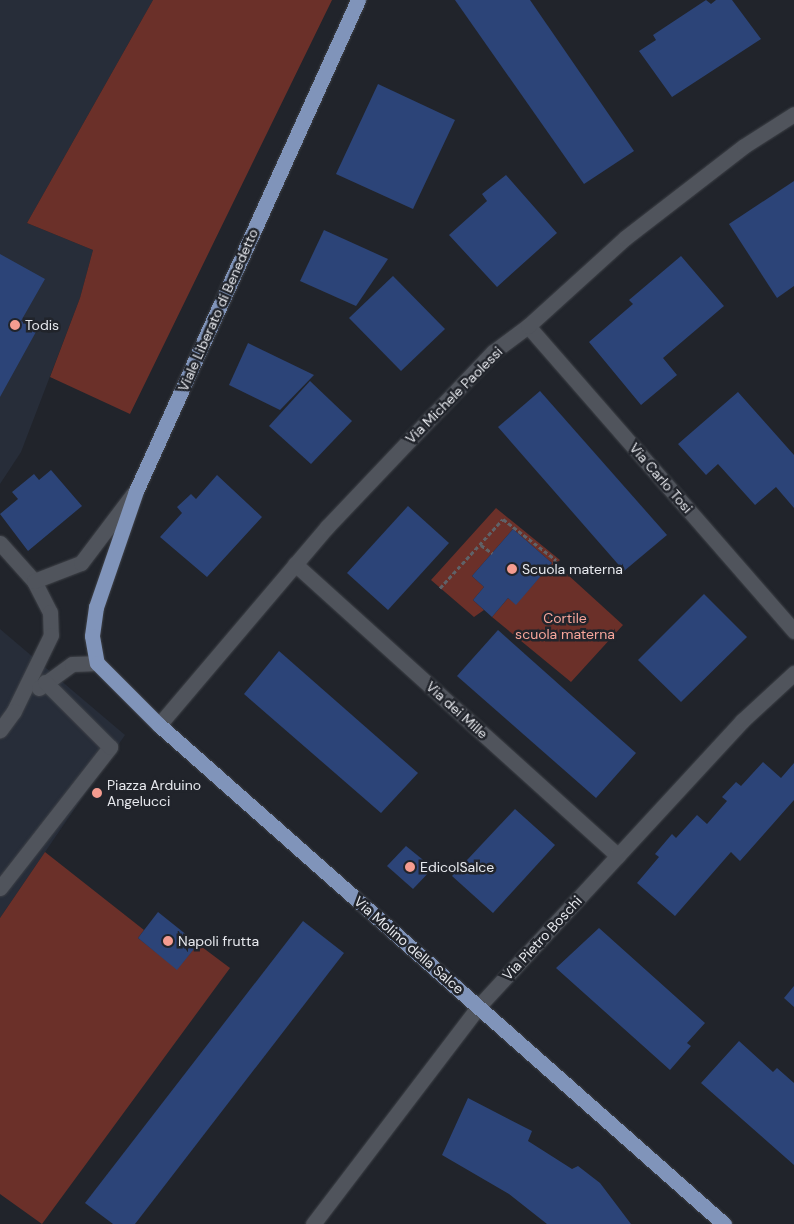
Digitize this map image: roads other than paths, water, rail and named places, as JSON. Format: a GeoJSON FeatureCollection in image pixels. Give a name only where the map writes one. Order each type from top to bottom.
{"type":"FeatureCollection","features":[{"type":"Feature","properties":{"kind":"main road","name":"Viale Liberato di Benedetto"},"geometry":{"type":"LineString","coordinates":[[136,491],[358,0]]}},
{"type":"Feature","properties":{"kind":"main road"},"geometry":{"type":"LineString","coordinates":[[97,663],[92,636],[96,607],[136,491]]}},
{"type":"Feature","properties":{"kind":"main road","name":"Via Molino della Salce"},"geometry":{"type":"LineString","coordinates":[[97,663],[160,725],[724,1224]]}},
{"type":"Feature","properties":{"kind":"street","name":"Via Michele Paolessi"},"geometry":{"type":"LineString","coordinates":[[160,725],[295,564],[493,352],[528,326],[626,238],[744,146],[794,114]]}},
{"type":"Feature","properties":{"kind":"street","name":"Via Carlo Tosi"},"geometry":{"type":"LineString","coordinates":[[528,326],[794,631]]}},
{"type":"Feature","properties":{"kind":"street","name":"Viale Liberato di Benedetto"},"geometry":{"type":"LineString","coordinates":[[34,581],[80,563],[136,491]]}},
{"type":"Feature","properties":{"kind":"street"},"geometry":{"type":"LineString","coordinates":[[0,543],[34,581],[50,612],[51,635],[14,711],[0,730]]}},
{"type":"Feature","properties":{"kind":"street","name":"Via dei Mille"},"geometry":{"type":"LineString","coordinates":[[295,564],[618,856]]}},
{"type":"Feature","properties":{"kind":"street"},"geometry":{"type":"LineString","coordinates":[[14,711],[45,682],[72,664],[97,663]]}},
{"type":"Feature","properties":{"kind":"street","name":"Via Pietro Boschi"},"geometry":{"type":"LineString","coordinates":[[313,1224],[479,1006],[742,721],[794,673]]}},
{"type":"Feature","properties":{"kind":"street"},"geometry":{"type":"LineString","coordinates":[[0,888],[110,747],[45,682]]}},
{"type":"Feature","properties":{"kind":"place","name":"Todis"},"geometry":{"type":"Point","coordinates":[15,325]}},
{"type":"Feature","properties":{"kind":"place","name":"Scuola materna"},"geometry":{"type":"Point","coordinates":[512,569]}},
{"type":"Feature","properties":{"kind":"place","name":"Piazza Arduino Angelucci"},"geometry":{"type":"Point","coordinates":[97,793]}},
{"type":"Feature","properties":{"kind":"place","name":"EdicolSalce"},"geometry":{"type":"Point","coordinates":[410,867]}},
{"type":"Feature","properties":{"kind":"place","name":"Napoli frutta"},"geometry":{"type":"Point","coordinates":[168,941]}},
{"type":"Feature","properties":{"kind":"park label","name":"Cortile scuola materna"},"geometry":{"type":"Point","coordinates":[565,626]}}]}
